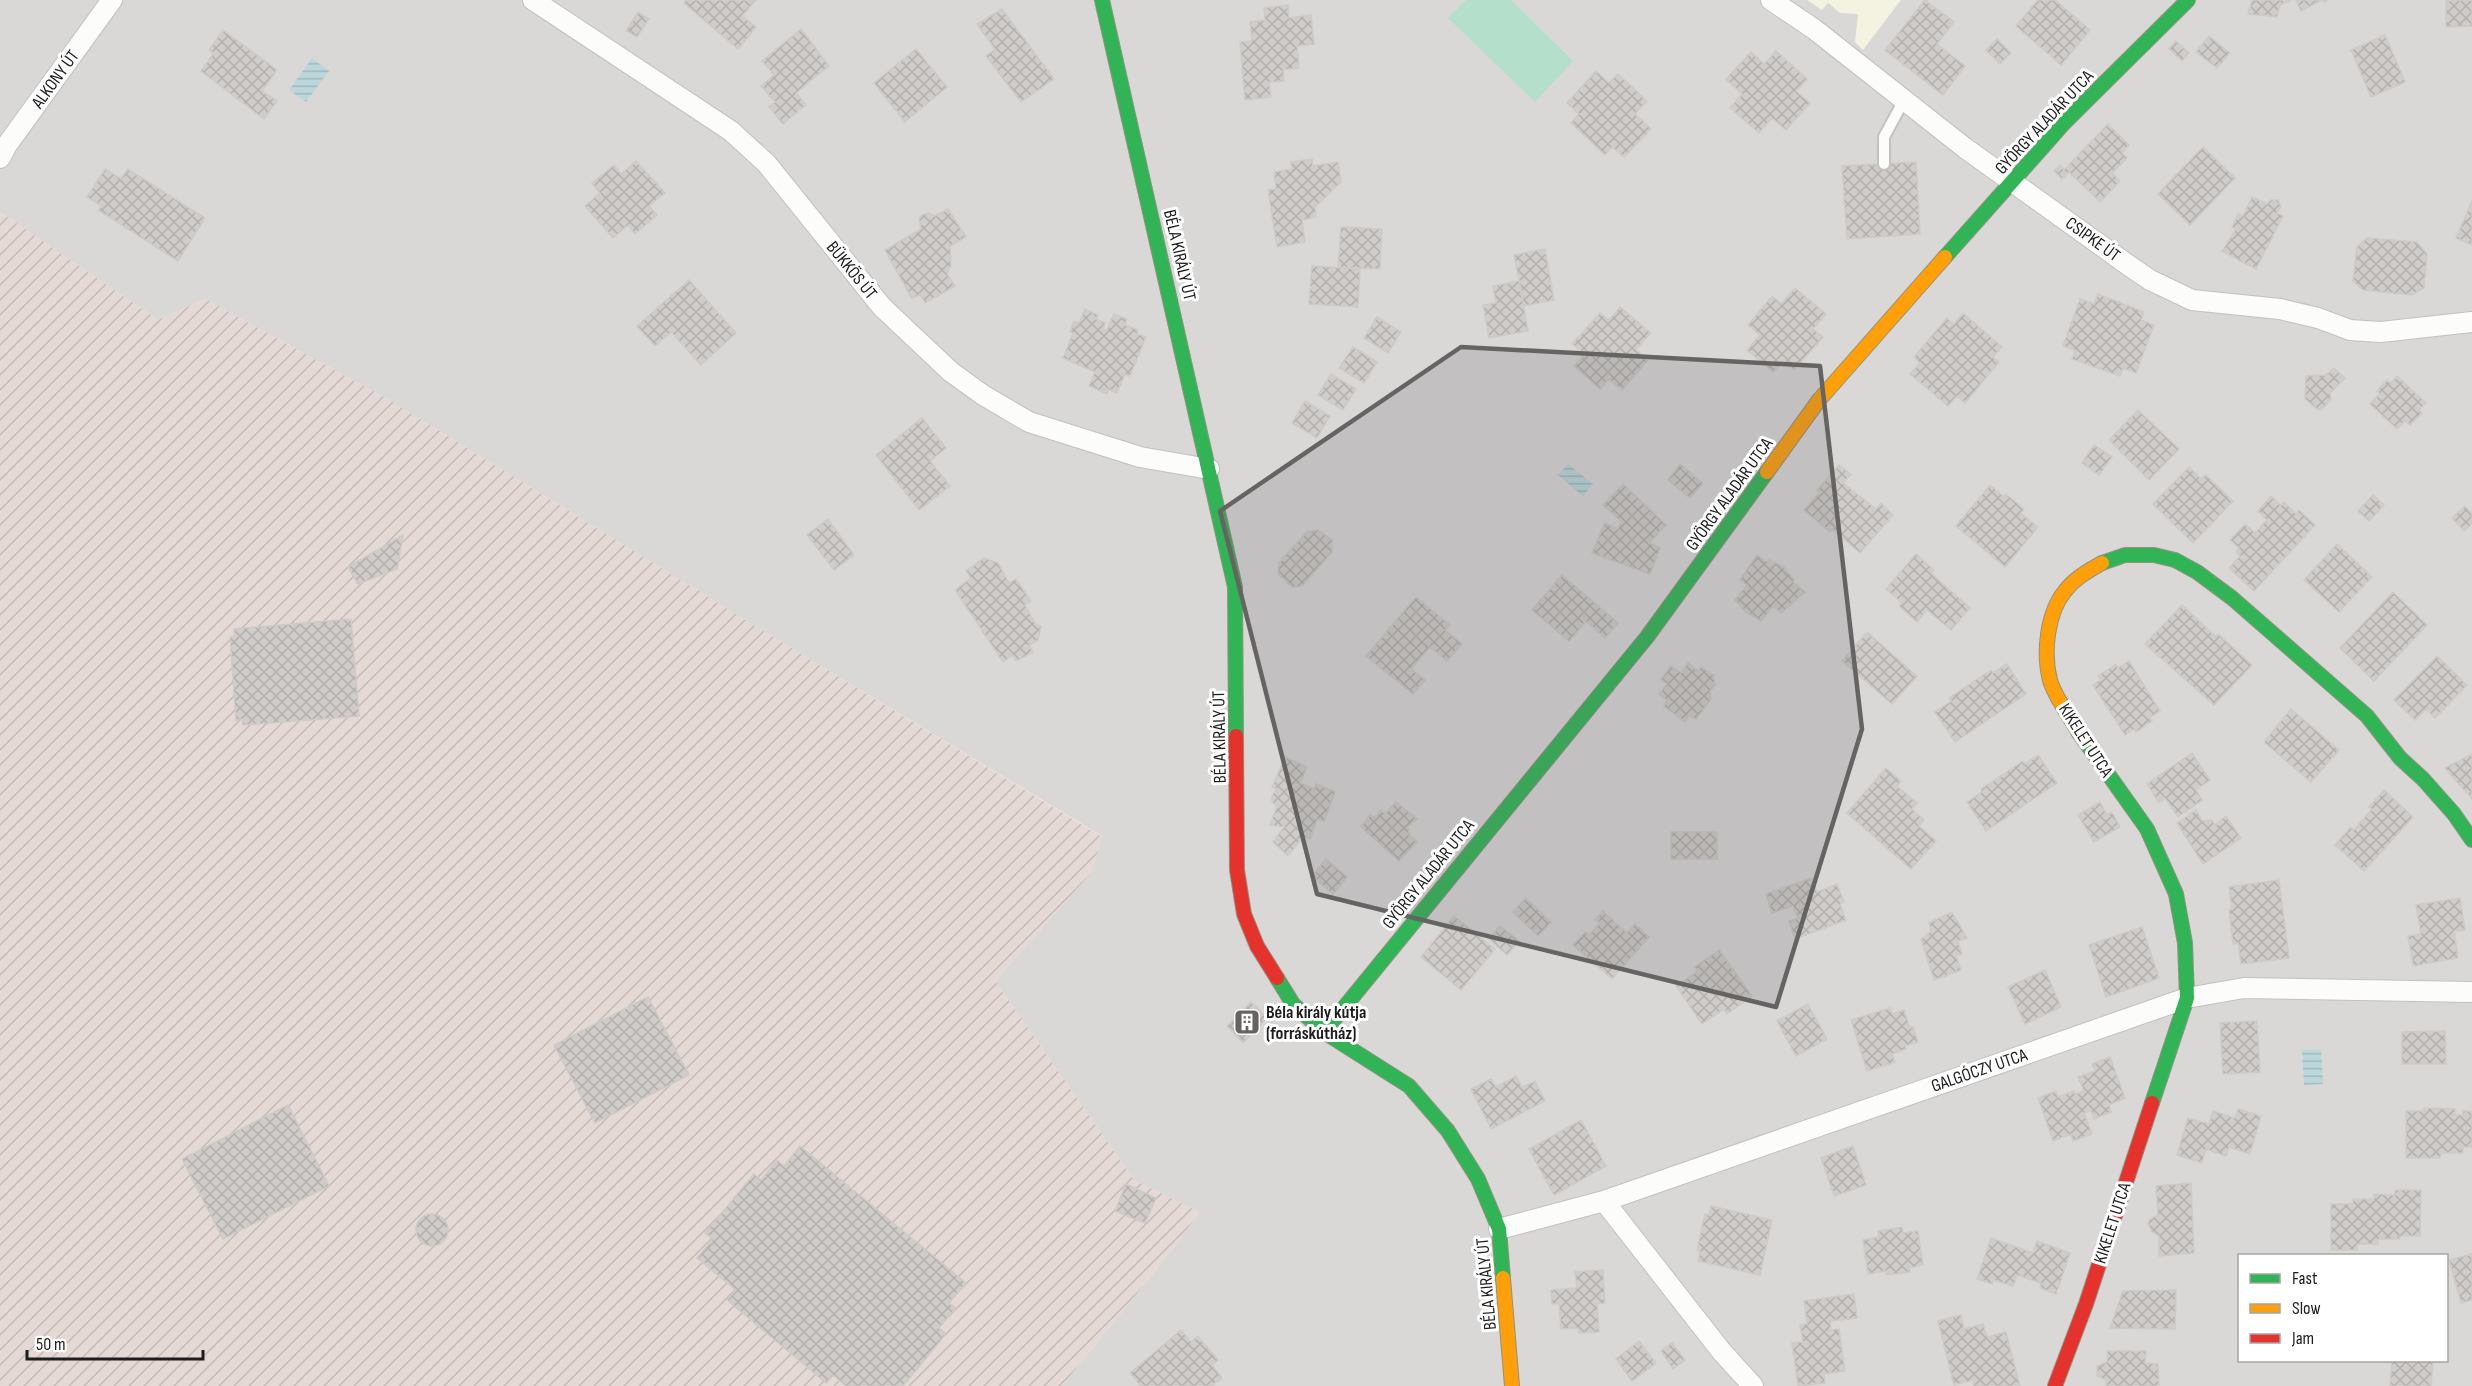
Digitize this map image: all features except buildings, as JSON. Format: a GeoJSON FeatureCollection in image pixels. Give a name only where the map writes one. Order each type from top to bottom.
{"type":"FeatureCollection","features":[{"type":"Feature","properties":{"kind":"street","name":"ALKONY ÚT"},"geometry":{"type":"LineString","coordinates":[[0,158],[7,145],[112,0]]}},
{"type":"Feature","properties":{"kind":"street","name":"BÜKKÖS ÚT"},"geometry":{"type":"LineString","coordinates":[[533,0],[731,131],[767,164],[882,306],[951,372],[983,395],[1029,422],[1140,457],[1209,469]]}},
{"type":"Feature","properties":{"kind":"street","name":"BÉLA KIRÁLY ÚT"},"geometry":{"type":"LineString","coordinates":[[1102,0],[1235,587],[1237,870],[1244,914],[1257,946],[1293,1004],[1324,1032],[1409,1086],[1448,1131],[1478,1179],[1499,1228],[1512,1386]]}},
{"type":"Feature","properties":{"kind":"street","name":"CSIPKE ÚT"},"geometry":{"type":"LineString","coordinates":[[1771,0],[1814,29],[1965,148],[2150,280],[2192,300],[2280,309],[2318,318],[2350,330],[2381,332],[2472,322]]}},
{"type":"Feature","properties":{"kind":"street","name":"GYÖRGY ALADÁR UTCA"},"geometry":{"type":"LineString","coordinates":[[1324,1032],[1647,637],[1819,400],[2065,122],[2188,0]]}},
{"type":"Feature","properties":{"kind":"street","name":"KIKELET UTCA"},"geometry":{"type":"LineString","coordinates":[[2055,1386],[2090,1292],[2187,998],[2185,943],[2176,894],[2163,861],[2147,828],[2088,748],[2050,681],[2047,651],[2051,619],[2064,592],[2081,575],[2103,562],[2125,555],[2154,555],[2175,561],[2197,572],[2232,598],[2367,716],[2400,758],[2423,779],[2454,814],[2472,840]]}},
{"type":"Feature","properties":{"kind":"street","name":"GALGÓCZY UTCA"},"geometry":{"type":"LineString","coordinates":[[1499,1228],[1604,1201],[2187,998],[2244,988],[2472,992]]}},
{"type":"Feature","properties":{"kind":"street"},"geometry":{"type":"LineString","coordinates":[[1604,1201],[1722,1352],[1753,1386]]}},
{"type":"Feature","properties":{"kind":"lane"},"geometry":{"type":"LineString","coordinates":[[1884,164],[1884,137],[1904,100]]}},
{"type":"Feature","properties":{"kind":"highlighted area"},"geometry":{"type":"Polygon","coordinates":[[[1461,347],[1820,366],[1862,729],[1776,1007],[1317,894],[1220,511],[1461,347]]]}},
{"type":"Feature","properties":{"kind":"shaded area"},"geometry":{"type":"Polygon","coordinates":[[[0,0],[2472,0],[2472,1386],[1062,1386],[1176,1245],[1199,1212],[1134,1180],[995,981],[1091,873],[1102,836],[750,623],[391,401],[205,299],[158,320],[0,212],[0,0]]]}},
{"type":"Feature","properties":{"kind":"shaded area"},"geometry":{"type":"Polygon","coordinates":[[[1807,0],[1901,0],[1863,50],[1855,42],[1858,14],[1840,13],[1828,3],[1822,10],[1807,0]]]}},
{"type":"Feature","properties":{"kind":"shaded area"},"geometry":{"type":"Polygon","coordinates":[[[0,212],[158,320],[205,299],[391,401],[1102,837],[1091,873],[995,981],[1134,1180],[1199,1212],[1176,1245],[1062,1386],[0,1386],[0,212]]]}},
{"type":"Feature","properties":{"kind":"green space"},"geometry":{"type":"Polygon","coordinates":[[[1466,0],[1511,0],[1573,61],[1535,102],[1448,18],[1466,0]]]}},
{"type":"Feature","properties":{"kind":"water"},"geometry":{"type":"Polygon","coordinates":[[[312,58],[329,71],[306,102],[289,90],[312,58]]]}},
{"type":"Feature","properties":{"kind":"water"},"geometry":{"type":"Polygon","coordinates":[[[1568,464],[1593,484],[1583,496],[1558,475],[1568,464]]]}},
{"type":"Feature","properties":{"kind":"water"},"geometry":{"type":"Polygon","coordinates":[[[2321,1049],[2323,1084],[2304,1085],[2302,1050],[2321,1049]]]}},
{"type":"Feature","properties":{"kind":"traffic: fast"},"geometry":{"type":"LineString","coordinates":[[1102,0],[1235,587],[1236,736]]}},
{"type":"Feature","properties":{"kind":"traffic: fast"},"geometry":{"type":"LineString","coordinates":[[1945,257],[2065,122],[2188,0]]}},
{"type":"Feature","properties":{"kind":"traffic: fast"},"geometry":{"type":"LineString","coordinates":[[1324,1032],[1647,637],[1767,472]]}},
{"type":"Feature","properties":{"kind":"traffic: fast"},"geometry":{"type":"LineString","coordinates":[[2102,563],[2125,555],[2154,555],[2175,560],[2197,572],[2232,598],[2367,716],[2400,758],[2423,779],[2454,814],[2472,840]]}},
{"type":"Feature","properties":{"kind":"traffic: fast"},"geometry":{"type":"LineString","coordinates":[[2079,733],[2147,829],[2176,894],[2185,943],[2187,998],[2152,1103]]}},
{"type":"Feature","properties":{"kind":"traffic: fast"},"geometry":{"type":"LineString","coordinates":[[1277,978],[1293,1004],[1324,1032],[1409,1086],[1448,1131],[1478,1179],[1499,1229],[1503,1278]]}},
{"type":"Feature","properties":{"kind":"traffic: slow"},"geometry":{"type":"LineString","coordinates":[[1767,472],[1819,400],[1945,257]]}},
{"type":"Feature","properties":{"kind":"traffic: slow"},"geometry":{"type":"LineString","coordinates":[[2079,733],[2050,680],[2047,658],[2048,634],[2054,610],[2065,591],[2077,579],[2102,563]]}},
{"type":"Feature","properties":{"kind":"traffic: slow"},"geometry":{"type":"LineString","coordinates":[[1503,1278],[1512,1386]]}},
{"type":"Feature","properties":{"kind":"traffic: jam"},"geometry":{"type":"LineString","coordinates":[[1236,736],[1237,870],[1244,914],[1257,946],[1277,978]]}},
{"type":"Feature","properties":{"kind":"traffic: jam"},"geometry":{"type":"LineString","coordinates":[[2055,1386],[2086,1304],[2152,1103]]}},
{"type":"Feature","properties":{"kind":"place","name":"Béla király kútja (forráskútház)"},"geometry":{"type":"Point","coordinates":[1247,1022]}}]}
